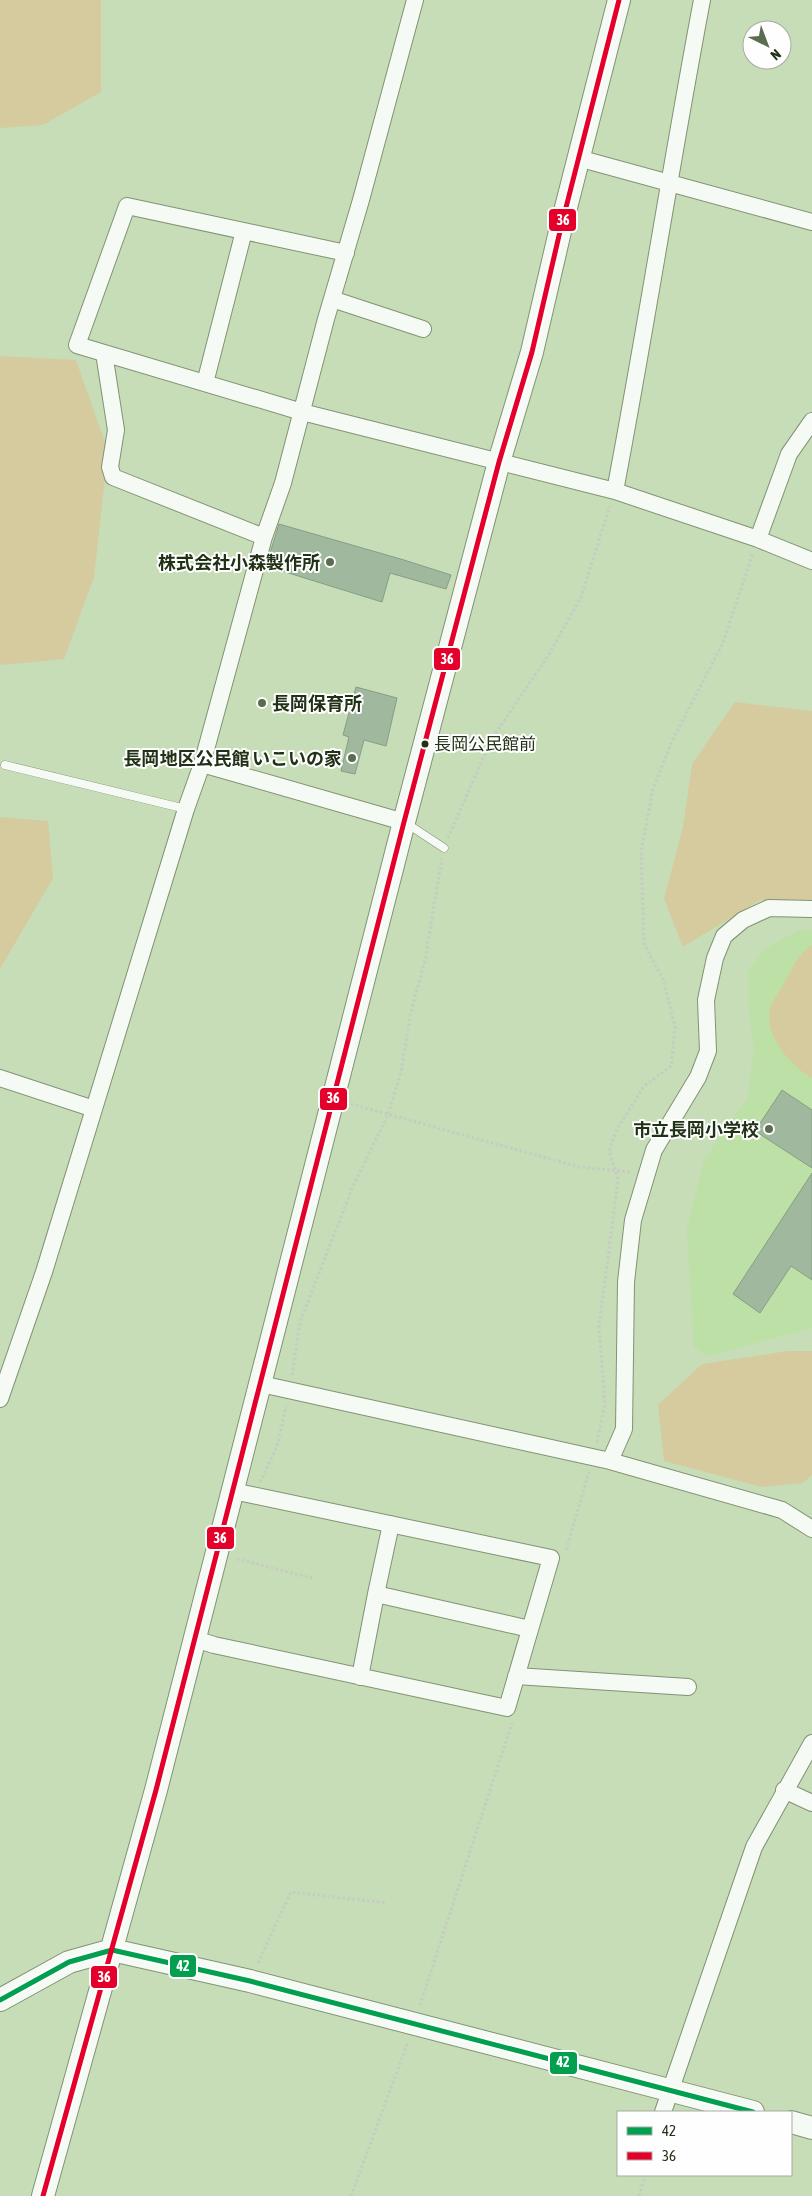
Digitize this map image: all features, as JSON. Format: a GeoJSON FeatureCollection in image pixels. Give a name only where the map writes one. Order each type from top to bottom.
{"type":"FeatureCollection","features":[{"type":"Feature","properties":{"kind":"street"},"geometry":{"type":"LineString","coordinates":[[0,1399],[44,1272],[186,809],[202,764],[264,537],[283,483],[415,0]]}},
{"type":"Feature","properties":{"kind":"street"},"geometry":{"type":"LineString","coordinates":[[43,2196],[112,1950],[195,1639],[243,1493],[261,1384],[332,1099],[499,462],[532,352],[578,158],[619,0]]}},
{"type":"Feature","properties":{"kind":"street"},"geometry":{"type":"LineString","coordinates":[[615,492],[645,330],[668,181],[702,0]]}},
{"type":"Feature","properties":{"kind":"street"},"geometry":{"type":"LineString","coordinates":[[578,158],[668,181],[812,222]]}},
{"type":"Feature","properties":{"kind":"street"},"geometry":{"type":"LineString","coordinates":[[346,254],[127,206],[78,345],[302,412],[615,492],[758,538],[812,562]]}},
{"type":"Feature","properties":{"kind":"street"},"geometry":{"type":"LineString","coordinates":[[205,383],[244,231]]}},
{"type":"Feature","properties":{"kind":"street"},"geometry":{"type":"LineString","coordinates":[[332,299],[423,329]]}},
{"type":"Feature","properties":{"kind":"street"},"geometry":{"type":"LineString","coordinates":[[104,353],[116,430],[110,467],[113,477],[264,537]]}},
{"type":"Feature","properties":{"kind":"street"},"geometry":{"type":"LineString","coordinates":[[758,538],[788,454],[812,421]]}},
{"type":"Feature","properties":{"kind":"street"},"geometry":{"type":"LineString","coordinates":[[202,764],[404,822]]}},
{"type":"Feature","properties":{"kind":"street"},"geometry":{"type":"LineString","coordinates":[[610,1461],[624,1429],[626,1282],[633,1220],[654,1150],[698,1077],[708,1051],[706,1000],[715,958],[724,936],[743,920],[769,908],[812,909]]}},
{"type":"Feature","properties":{"kind":"street"},"geometry":{"type":"LineString","coordinates":[[0,1078],[94,1109]]}},
{"type":"Feature","properties":{"kind":"street"},"geometry":{"type":"LineString","coordinates":[[261,1384],[610,1461],[782,1510],[812,1529]]}},
{"type":"Feature","properties":{"kind":"street"},"geometry":{"type":"LineString","coordinates":[[195,1639],[214,1645],[507,1708],[551,1558],[243,1493]]}},
{"type":"Feature","properties":{"kind":"street"},"geometry":{"type":"LineString","coordinates":[[360,1677],[391,1524]]}},
{"type":"Feature","properties":{"kind":"street"},"geometry":{"type":"LineString","coordinates":[[376,1594],[530,1629]]}},
{"type":"Feature","properties":{"kind":"street"},"geometry":{"type":"LineString","coordinates":[[516,1676],[688,1688]]}},
{"type":"Feature","properties":{"kind":"street"},"geometry":{"type":"LineString","coordinates":[[663,2111],[754,1848],[784,1790],[812,1743]]}},
{"type":"Feature","properties":{"kind":"street"},"geometry":{"type":"LineString","coordinates":[[784,1790],[812,1803]]}},
{"type":"Feature","properties":{"kind":"street"},"geometry":{"type":"LineString","coordinates":[[0,2000],[69,1962],[112,1950],[250,1981],[749,2111]]}},
{"type":"Feature","properties":{"kind":"street"},"geometry":{"type":"LineString","coordinates":[[792,2122],[812,2128]]}},
{"type":"Feature","properties":{"kind":"lane"},"geometry":{"type":"LineString","coordinates":[[5,765],[186,809]]}},
{"type":"Feature","properties":{"kind":"lane"},"geometry":{"type":"LineString","coordinates":[[404,822],[444,848]]}},
{"type":"Feature","properties":{"kind":"path"},"geometry":{"type":"LineString","coordinates":[[243,1493],[277,1448],[290,1390],[300,1322],[353,1186],[388,1115],[401,1072],[411,1012],[425,960],[444,848],[491,740],[548,656],[581,597],[615,492]]}},
{"type":"Feature","properties":{"kind":"path"},"geometry":{"type":"LineString","coordinates":[[551,1558],[564,1557],[594,1457],[605,1403],[599,1327],[618,1179],[609,1151],[616,1131],[644,1086],[671,1066],[676,1027],[663,979],[644,944],[641,851],[653,789],[672,742],[722,645],[758,538]]}},
{"type":"Feature","properties":{"kind":"path"},"geometry":{"type":"LineString","coordinates":[[332,1099],[579,1166],[646,1175]]}},
{"type":"Feature","properties":{"kind":"path"},"geometry":{"type":"LineString","coordinates":[[234,1569],[239,1550]]}},
{"type":"Feature","properties":{"kind":"path"},"geometry":{"type":"LineString","coordinates":[[237,1559],[312,1578]]}},
{"type":"Feature","properties":{"kind":"path"},"geometry":{"type":"LineString","coordinates":[[351,2196],[414,2025],[513,1721]]}},
{"type":"Feature","properties":{"kind":"path"},"geometry":{"type":"LineString","coordinates":[[250,1981],[291,1892],[387,1903]]}},
{"type":"Feature","properties":{"kind":"path"},"geometry":{"type":"LineString","coordinates":[[639,2196],[645,2176]]}},
{"type":"Feature","properties":{"kind":"shaded area"},"geometry":{"type":"Polygon","coordinates":[[[0,0],[101,0],[101,92],[43,125],[0,128],[0,0]]]}},
{"type":"Feature","properties":{"kind":"shaded area"},"geometry":{"type":"Polygon","coordinates":[[[0,356],[76,360],[108,451],[94,577],[64,659],[3,665],[0,663],[0,356]]]}},
{"type":"Feature","properties":{"kind":"shaded area"},"geometry":{"type":"Polygon","coordinates":[[[735,702],[812,711],[812,900],[760,900],[683,947],[664,899],[683,827],[692,764],[735,702]]]}},
{"type":"Feature","properties":{"kind":"shaded area"},"geometry":{"type":"Polygon","coordinates":[[[0,817],[48,821],[53,878],[0,969],[0,817]]]}},
{"type":"Feature","properties":{"kind":"shaded area","name":"市立長岡小学校"},"geometry":{"type":"Polygon","coordinates":[[[800,930],[812,930],[812,1328],[707,1356],[694,1347],[687,1229],[704,1160],[748,1097],[754,1048],[749,1012],[748,971],[765,949],[800,930]]]}},
{"type":"Feature","properties":{"kind":"shaded area"},"geometry":{"type":"Polygon","coordinates":[[[812,945],[812,1078],[796,1066],[781,1049],[771,1029],[769,1019],[771,1005],[800,956],[812,945]]]}},
{"type":"Feature","properties":{"kind":"shaded area"},"geometry":{"type":"Polygon","coordinates":[[[788,1351],[812,1351],[812,1475],[803,1483],[762,1487],[664,1461],[658,1405],[702,1364],[788,1351]]]}},
{"type":"Feature","properties":{"kind":"building","name":"株式会社小森製作所"},"geometry":{"type":"Polygon","coordinates":[[[279,524],[451,575],[446,589],[390,573],[382,602],[266,566],[279,524]]]}},
{"type":"Feature","properties":{"kind":"building"},"geometry":{"type":"Polygon","coordinates":[[[356,687],[397,698],[386,746],[364,740],[355,774],[341,771],[349,737],[343,735],[356,687]]]}},
{"type":"Feature","properties":{"kind":"building"},"geometry":{"type":"Polygon","coordinates":[[[782,1090],[812,1110],[812,1168],[755,1131],[782,1090]]]}},
{"type":"Feature","properties":{"kind":"building"},"geometry":{"type":"Polygon","coordinates":[[[812,1173],[812,1280],[791,1266],[760,1313],[733,1294],[812,1173]]]}},
{"type":"Feature","properties":{"kind":"transit line","name":"36"},"geometry":{"type":"LineString","coordinates":[[43,2196],[156,1790],[404,822],[499,462],[532,352],[561,227],[619,0]]}},
{"type":"Feature","properties":{"kind":"transit line","name":"42"},"geometry":{"type":"LineString","coordinates":[[0,2000],[69,1962],[112,1950],[250,1981],[749,2111]]}},
{"type":"Feature","properties":{"kind":"place","name":"株式会社小森製作所"},"geometry":{"type":"Point","coordinates":[330,562]}},
{"type":"Feature","properties":{"kind":"place","name":"長岡保育所"},"geometry":{"type":"Point","coordinates":[262,703]}},
{"type":"Feature","properties":{"kind":"place","name":"長岡公民館前"},"geometry":{"type":"Point","coordinates":[425,744]}},
{"type":"Feature","properties":{"kind":"place","name":"長岡地区公民館 いこいの家"},"geometry":{"type":"Point","coordinates":[352,758]}},
{"type":"Feature","properties":{"kind":"place","name":"市立長岡小学校"},"geometry":{"type":"Point","coordinates":[769,1129]}}]}
